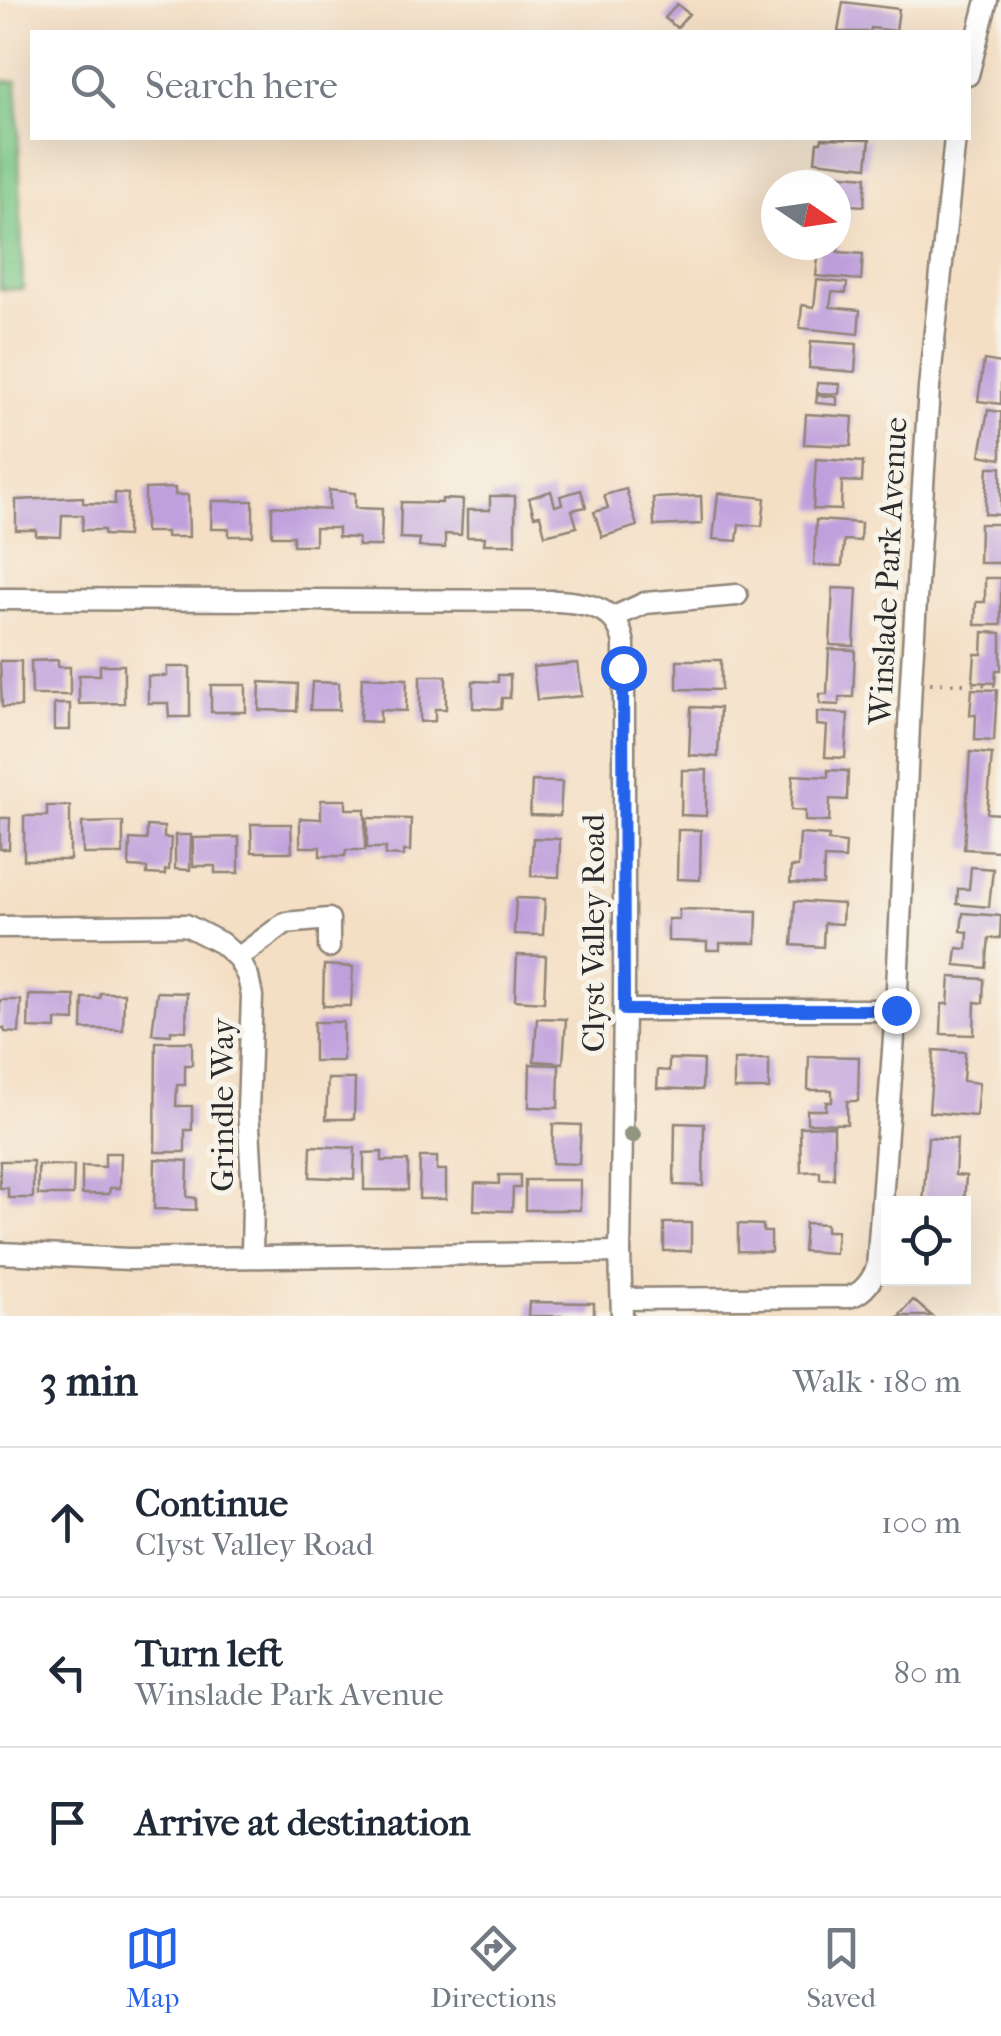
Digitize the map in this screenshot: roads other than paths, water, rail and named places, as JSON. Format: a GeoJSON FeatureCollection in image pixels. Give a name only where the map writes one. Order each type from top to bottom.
{"type":"FeatureCollection","features":[{"type":"Feature","properties":{"kind":"street"},"geometry":{"type":"LineString","coordinates":[[971,63],[987,0]]}},
{"type":"Feature","properties":{"kind":"street","name":"Winslade Park Avenue"},"geometry":{"type":"LineString","coordinates":[[622,1308],[857,1296],[877,1268],[896,1010],[910,682],[935,314],[955,140]]}},
{"type":"Feature","properties":{"kind":"street"},"geometry":{"type":"LineString","coordinates":[[0,598],[558,601],[600,608],[614,617],[644,603],[737,594]]}},
{"type":"Feature","properties":{"kind":"street","name":"Clyst Valley Road"},"geometry":{"type":"LineString","coordinates":[[614,617],[624,644],[622,1308]]}},
{"type":"Feature","properties":{"kind":"street"},"geometry":{"type":"LineString","coordinates":[[0,928],[186,925],[221,943],[238,958],[285,923],[330,910],[329,947]]}},
{"type":"Feature","properties":{"kind":"street","name":"Grindle Way"},"geometry":{"type":"LineString","coordinates":[[238,958],[252,996],[248,1109],[252,1256]]}},
{"type":"Feature","properties":{"kind":"street"},"geometry":{"type":"LineString","coordinates":[[624,1010],[896,1010]]}},
{"type":"Feature","properties":{"kind":"street"},"geometry":{"type":"LineString","coordinates":[[0,1253],[129,1259],[620,1252]]}}]}
